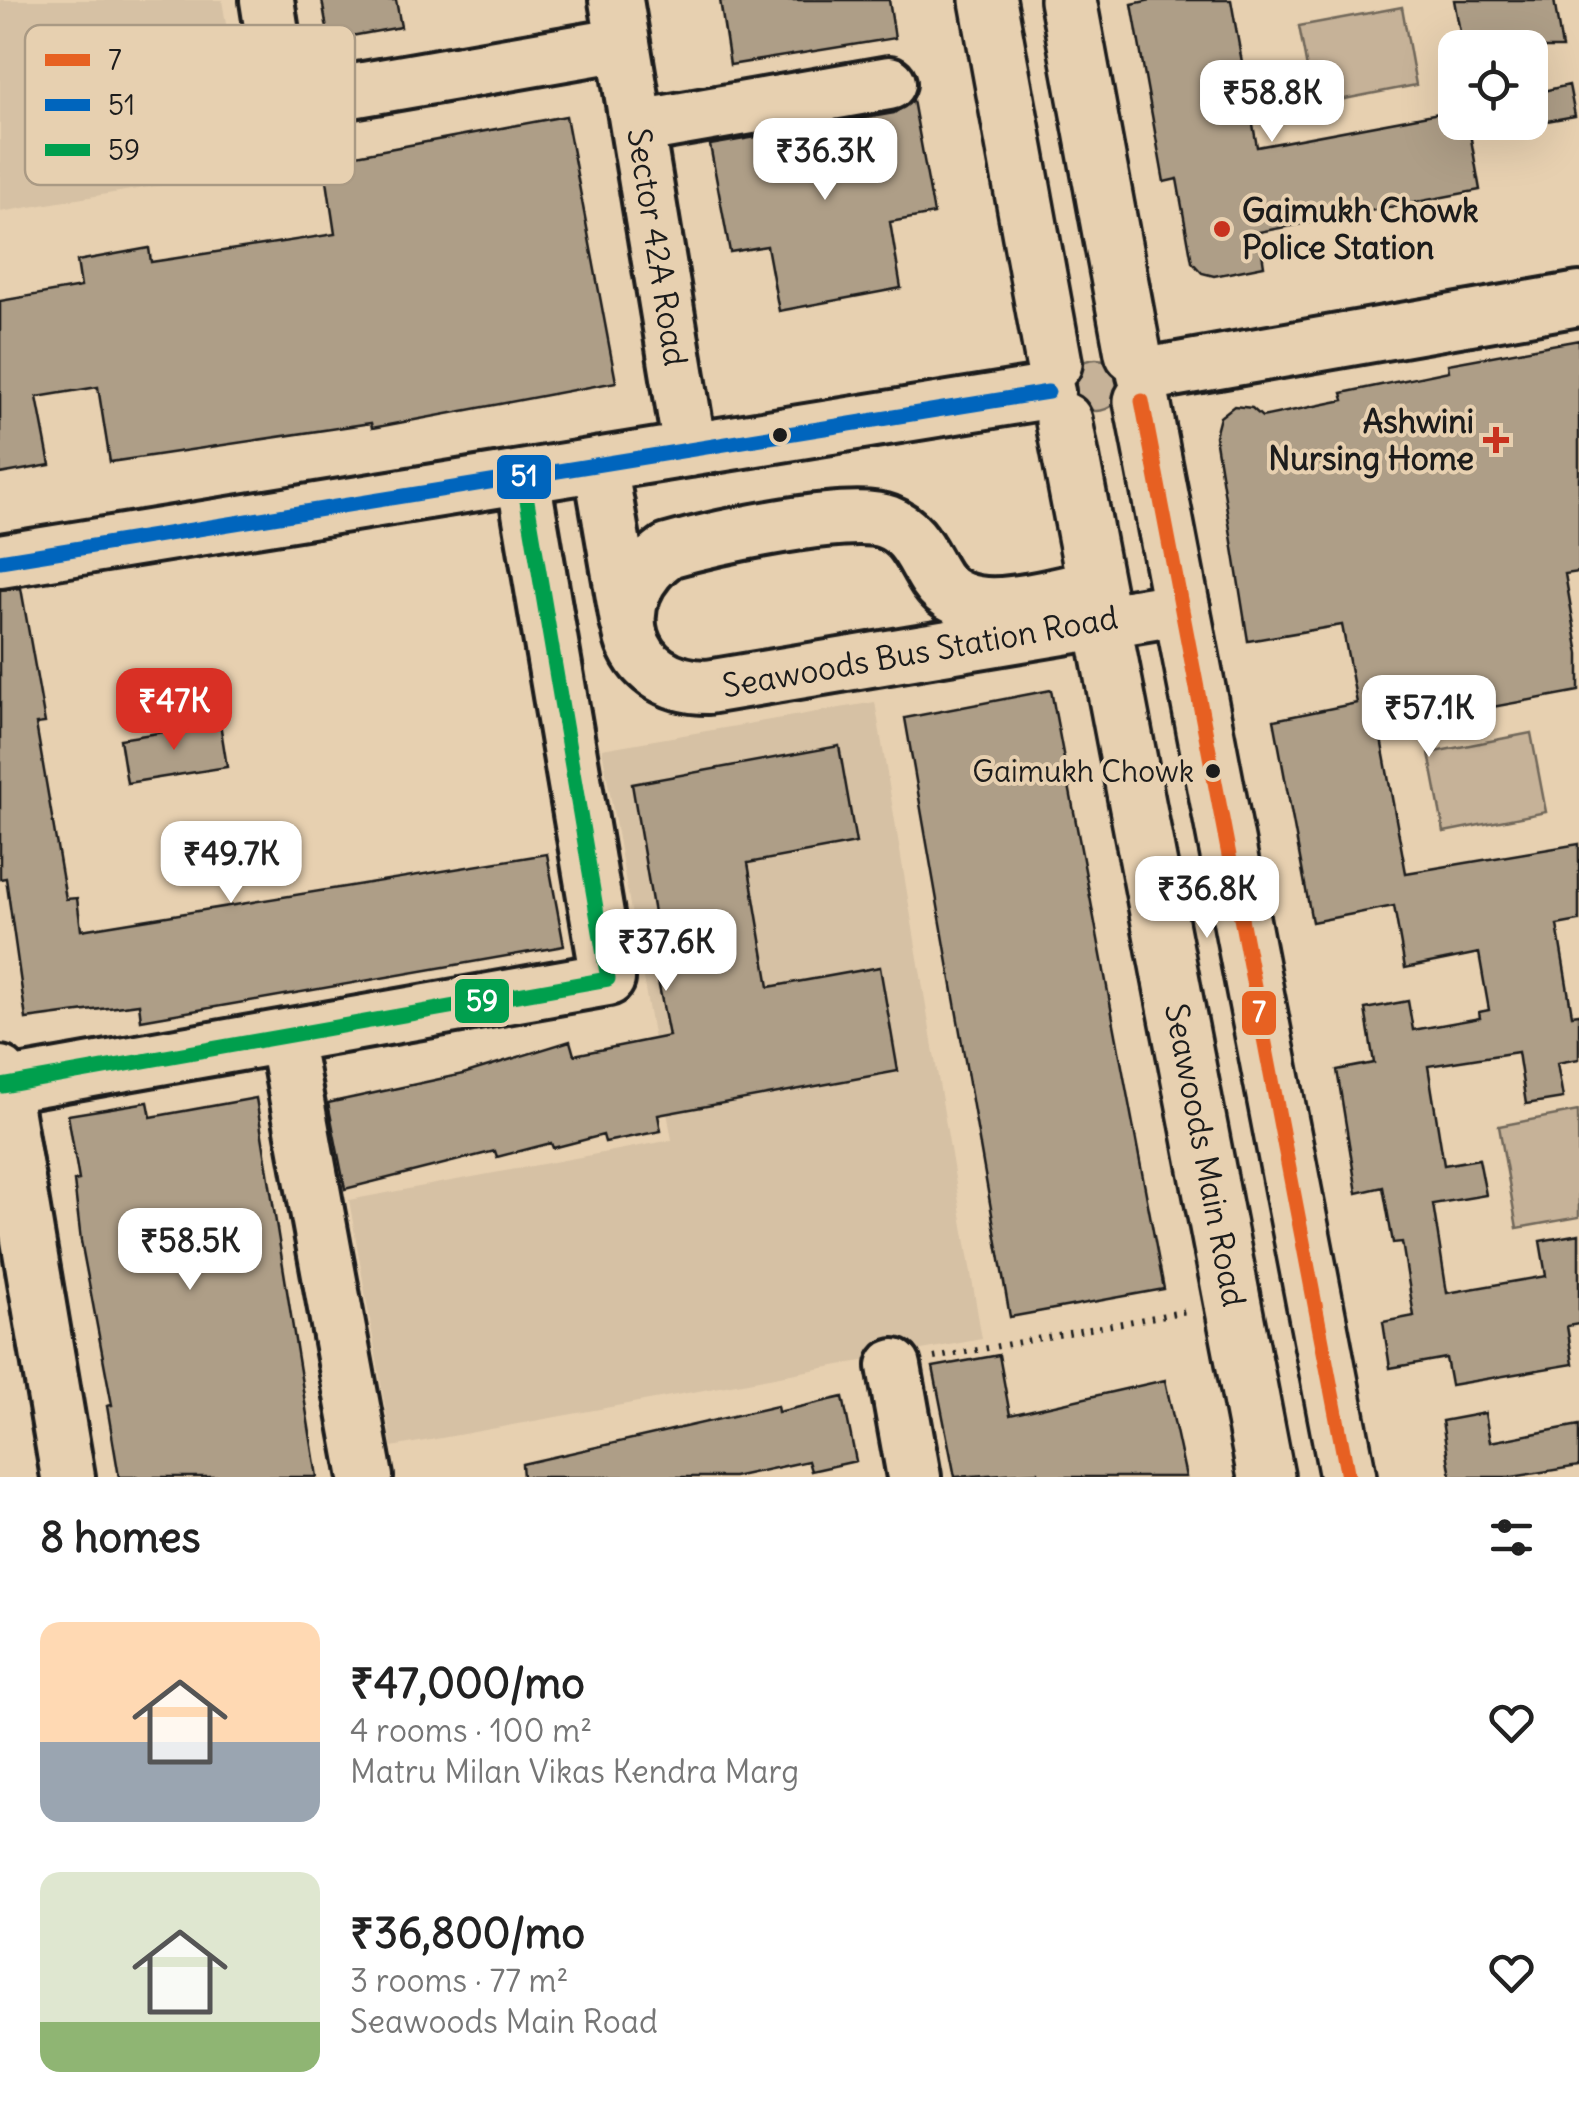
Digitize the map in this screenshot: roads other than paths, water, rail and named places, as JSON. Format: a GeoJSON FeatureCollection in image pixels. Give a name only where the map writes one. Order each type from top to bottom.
{"type":"FeatureCollection","features":[{"type":"Feature","properties":{"kind":"main road","name":"Seawoods Main Road"},"geometry":{"type":"LineString","coordinates":[[988,0],[1055,392],[1266,1477]]}},
{"type":"Feature","properties":{"kind":"main road"},"geometry":{"type":"LineString","coordinates":[[1068,0],[1348,1477]]}},
{"type":"Feature","properties":{"kind":"main road"},"geometry":{"type":"LineString","coordinates":[[1087,337],[1109,338],[1140,376],[1130,421],[1108,432],[1084,432],[1055,392],[1068,346],[1087,337]]}},
{"type":"Feature","properties":{"kind":"street","name":"Sector 42A Road"},"geometry":{"type":"LineString","coordinates":[[266,0],[270,25]]}},
{"type":"Feature","properties":{"kind":"street","name":"Sector 42A Road"},"geometry":{"type":"LineString","coordinates":[[355,85],[620,22],[690,450]]}},
{"type":"Feature","properties":{"kind":"street"},"geometry":{"type":"LineString","coordinates":[[637,127],[889,83]]}},
{"type":"Feature","properties":{"kind":"street"},"geometry":{"type":"LineString","coordinates":[[1140,376],[1579,299]]}},
{"type":"Feature","properties":{"kind":"street"},"geometry":{"type":"LineString","coordinates":[[0,561],[1055,392]]}},
{"type":"Feature","properties":{"kind":"street","name":"Seawoods Bus Station Road"},"geometry":{"type":"LineString","coordinates":[[600,464],[628,627],[647,666],[665,680],[686,687],[708,688],[1098,604]]}},
{"type":"Feature","properties":{"kind":"street"},"geometry":{"type":"LineString","coordinates":[[68,1477],[1,1079],[285,1036],[608,979],[523,477]]}},
{"type":"Feature","properties":{"kind":"street","name":"Seawoods Bus Station Road"},"geometry":{"type":"LineString","coordinates":[[628,627],[636,582],[650,564],[668,551],[847,517],[870,517],[902,530],[919,546],[942,586],[967,601],[1183,608]]}},
{"type":"Feature","properties":{"kind":"street"},"geometry":{"type":"LineString","coordinates":[[285,1036],[366,1477]]}},
{"type":"Feature","properties":{"kind":"street"},"geometry":{"type":"LineString","coordinates":[[894,1366],[906,1476]]}},
{"type":"Feature","properties":{"kind":"place","name":"Gaimukh Chowk Police Station"},"geometry":{"type":"Point","coordinates":[1222,229]}},
{"type":"Feature","properties":{"kind":"place","name":"Ashwini Nursing Home"},"geometry":{"type":"Point","coordinates":[1496,440]}},
{"type":"Feature","properties":{"kind":"place","name":"Gaimukh Chowk"},"geometry":{"type":"Point","coordinates":[1213,771]}}]}
